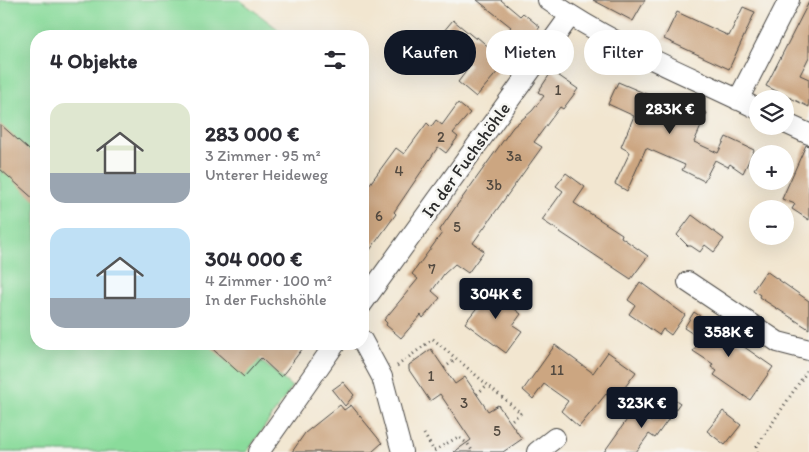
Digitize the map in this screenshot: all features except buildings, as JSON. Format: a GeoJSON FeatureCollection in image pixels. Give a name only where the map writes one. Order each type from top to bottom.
{"type":"FeatureCollection","features":[{"type":"Feature","properties":{"kind":"street"},"geometry":{"type":"LineString","coordinates":[[548,0],[570,16],[631,50],[749,105]]}},
{"type":"Feature","properties":{"kind":"street"},"geometry":{"type":"LineString","coordinates":[[738,100],[789,0]]}},
{"type":"Feature","properties":{"kind":"street","name":"In der Fuchshöhle"},"geometry":{"type":"LineString","coordinates":[[369,294],[570,16]]}},
{"type":"Feature","properties":{"kind":"street"},"geometry":{"type":"LineString","coordinates":[[794,127],[809,134]]}},
{"type":"Feature","properties":{"kind":"street"},"geometry":{"type":"LineString","coordinates":[[688,282],[778,342],[809,350]]}},
{"type":"Feature","properties":{"kind":"street"},"geometry":{"type":"LineString","coordinates":[[260,452],[331,350]]}},
{"type":"Feature","properties":{"kind":"street"},"geometry":{"type":"LineString","coordinates":[[367,350],[382,377],[402,452]]}},
{"type":"Feature","properties":{"kind":"street"},"geometry":{"type":"LineString","coordinates":[[537,452],[555,438]]}},
{"type":"Feature","properties":{"kind":"path"},"geometry":{"type":"LineString","coordinates":[[382,377],[432,340],[521,413],[509,422]]}},
{"type":"Feature","properties":{"kind":"path"},"geometry":{"type":"LineString","coordinates":[[444,368],[456,359]]}},
{"type":"Feature","properties":{"kind":"path"},"geometry":{"type":"LineString","coordinates":[[757,452],[757,446],[809,368]]}},
{"type":"Feature","properties":{"kind":"path"},"geometry":{"type":"LineString","coordinates":[[476,394],[487,385]]}},
{"type":"Feature","properties":{"kind":"path"},"geometry":{"type":"LineString","coordinates":[[424,434],[434,451],[458,437],[473,452]]}},
{"type":"Feature","properties":{"kind":"green space"},"geometry":{"type":"Polygon","coordinates":[[[0,0],[240,0],[279,30],[30,30],[30,350],[248,350],[292,387],[247,452],[0,452],[0,0]]]}}]}
